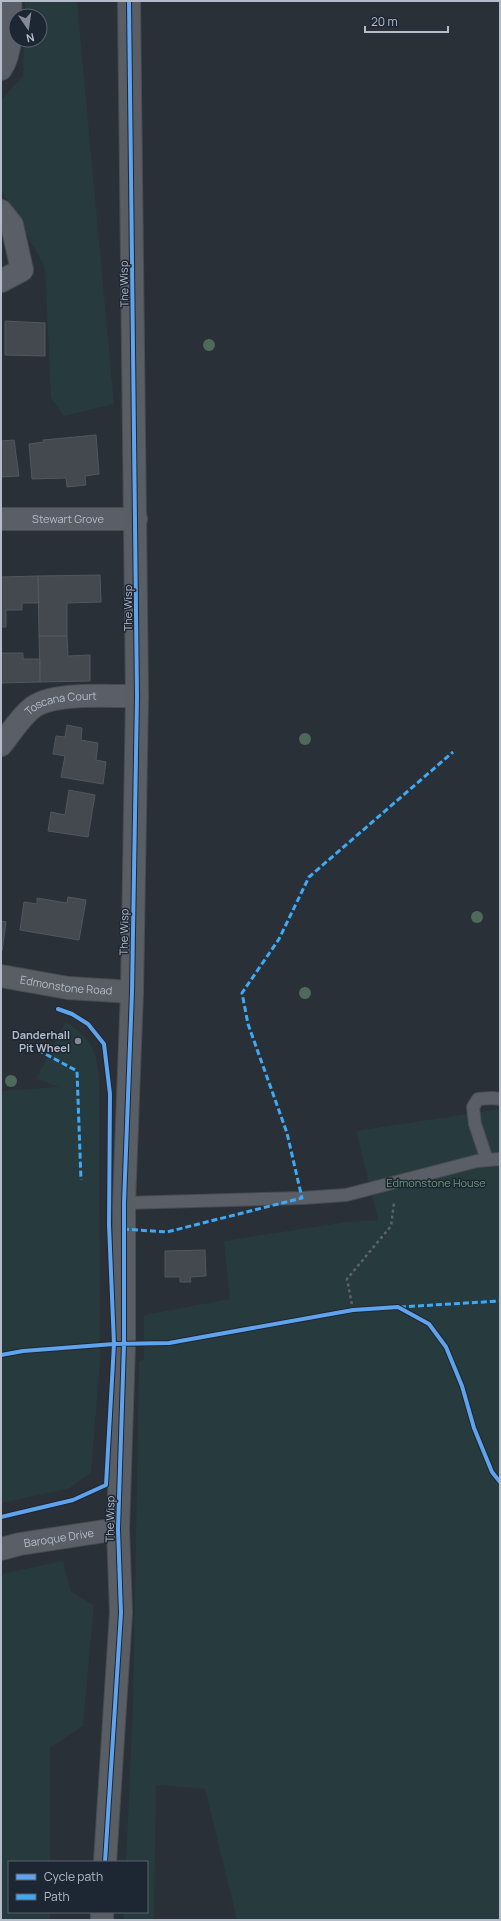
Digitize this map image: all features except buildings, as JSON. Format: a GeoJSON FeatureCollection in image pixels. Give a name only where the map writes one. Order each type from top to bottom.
{"type":"FeatureCollection","features":[{"type":"Feature","properties":{"kind":"street"},"geometry":{"type":"LineString","coordinates":[[1,69],[7,60],[11,16],[10,1]]}},
{"type":"Feature","properties":{"kind":"street","name":"The Wisp"},"geometry":{"type":"LineString","coordinates":[[105,1861],[121,1613],[118,1529],[124,1344],[124,1203],[132,992],[137,696],[129,1]]}},
{"type":"Feature","properties":{"kind":"street"},"geometry":{"type":"LineString","coordinates":[[1,211],[12,225],[22,270],[1,281]]}},
{"type":"Feature","properties":{"kind":"street","name":"Stewart Grove"},"geometry":{"type":"LineString","coordinates":[[1,519],[136,519]]}},
{"type":"Feature","properties":{"kind":"street","name":"Toscana Court"},"geometry":{"type":"LineString","coordinates":[[1,745],[31,709],[43,702],[61,697],[137,696]]}},
{"type":"Feature","properties":{"kind":"street","name":"Edmonstone Road"},"geometry":{"type":"LineString","coordinates":[[1,976],[68,988],[132,992]]}},
{"type":"Feature","properties":{"kind":"street","name":"Baroque Drive"},"geometry":{"type":"LineString","coordinates":[[1,1549],[20,1544],[118,1529]]}},
{"type":"Feature","properties":{"kind":"lane"},"geometry":{"type":"LineString","coordinates":[[487,1160],[475,1124],[473,1107],[478,1099],[492,1098],[500,1100]]}},
{"type":"Feature","properties":{"kind":"lane"},"geometry":{"type":"LineString","coordinates":[[124,1203],[302,1198],[346,1195],[487,1160],[500,1159]]}},
{"type":"Feature","properties":{"kind":"path"},"geometry":{"type":"LineString","coordinates":[[353,1310],[347,1279],[391,1226],[396,1183]]}},
{"type":"Feature","properties":{"kind":"path"},"geometry":{"type":"LineString","coordinates":[[345,1311],[360,1310]]}},
{"type":"Feature","properties":{"kind":"green space"},"geometry":{"type":"Polygon","coordinates":[[[25,1],[77,1],[114,404],[64,416],[51,398],[45,267],[1,190],[1,100],[23,76],[24,48],[48,48],[48,8],[25,8],[25,1]]]}},
{"type":"Feature","properties":{"kind":"green space"},"geometry":{"type":"Polygon","coordinates":[[[66,1022],[81,1033],[91,1045],[96,1059],[99,1078],[100,1362],[91,1472],[70,1488],[1,1503],[1,1091],[59,1087],[36,1079],[66,1022]]]}},
{"type":"Feature","properties":{"kind":"green space","name":"Edmonstone House"},"geometry":{"type":"Polygon","coordinates":[[[500,1109],[500,1920],[237,1920],[205,1789],[156,1785],[154,1920],[124,1920],[124,1913],[148,1913],[148,1861],[126,1861],[133,1704],[139,1362],[144,1359],[144,1315],[230,1299],[224,1241],[347,1222],[378,1220],[356,1131],[500,1109]]]}},
{"type":"Feature","properties":{"kind":"green space"},"geometry":{"type":"Polygon","coordinates":[[[63,1561],[71,1592],[94,1605],[83,1726],[50,1748],[50,1861],[8,1861],[8,1913],[50,1913],[50,1920],[1,1920],[1,1574],[63,1561]]]}},
{"type":"Feature","properties":{"kind":"marked path"},"geometry":{"type":"LineString","coordinates":[[123,1229],[167,1232],[302,1198],[287,1133],[248,1024],[242,993],[279,939],[309,877],[453,752]]}},
{"type":"Feature","properties":{"kind":"marked path"},"geometry":{"type":"LineString","coordinates":[[38,1050],[77,1071],[81,1180]]}},
{"type":"Feature","properties":{"kind":"marked path"},"geometry":{"type":"LineString","coordinates":[[400,1307],[500,1301]]}},
{"type":"Feature","properties":{"kind":"cycle path"},"geometry":{"type":"LineString","coordinates":[[105,1861],[121,1613],[118,1529],[124,1344],[124,1203],[132,992],[137,696],[129,1]]}},
{"type":"Feature","properties":{"kind":"cycle path"},"geometry":{"type":"LineString","coordinates":[[1,1517],[73,1500],[106,1485],[114,1344],[109,1225],[110,1094],[104,1044],[88,1024],[72,1014],[58,1009]]}},
{"type":"Feature","properties":{"kind":"cycle path"},"geometry":{"type":"LineString","coordinates":[[1,1355],[23,1351],[114,1344],[169,1343],[353,1310],[398,1307],[429,1324],[446,1347],[462,1386],[474,1428],[492,1472],[500,1482]]}},
{"type":"Feature","properties":{"kind":"place","name":"Danderhall Pit Wheel"},"geometry":{"type":"Point","coordinates":[78,1041]}}]}
